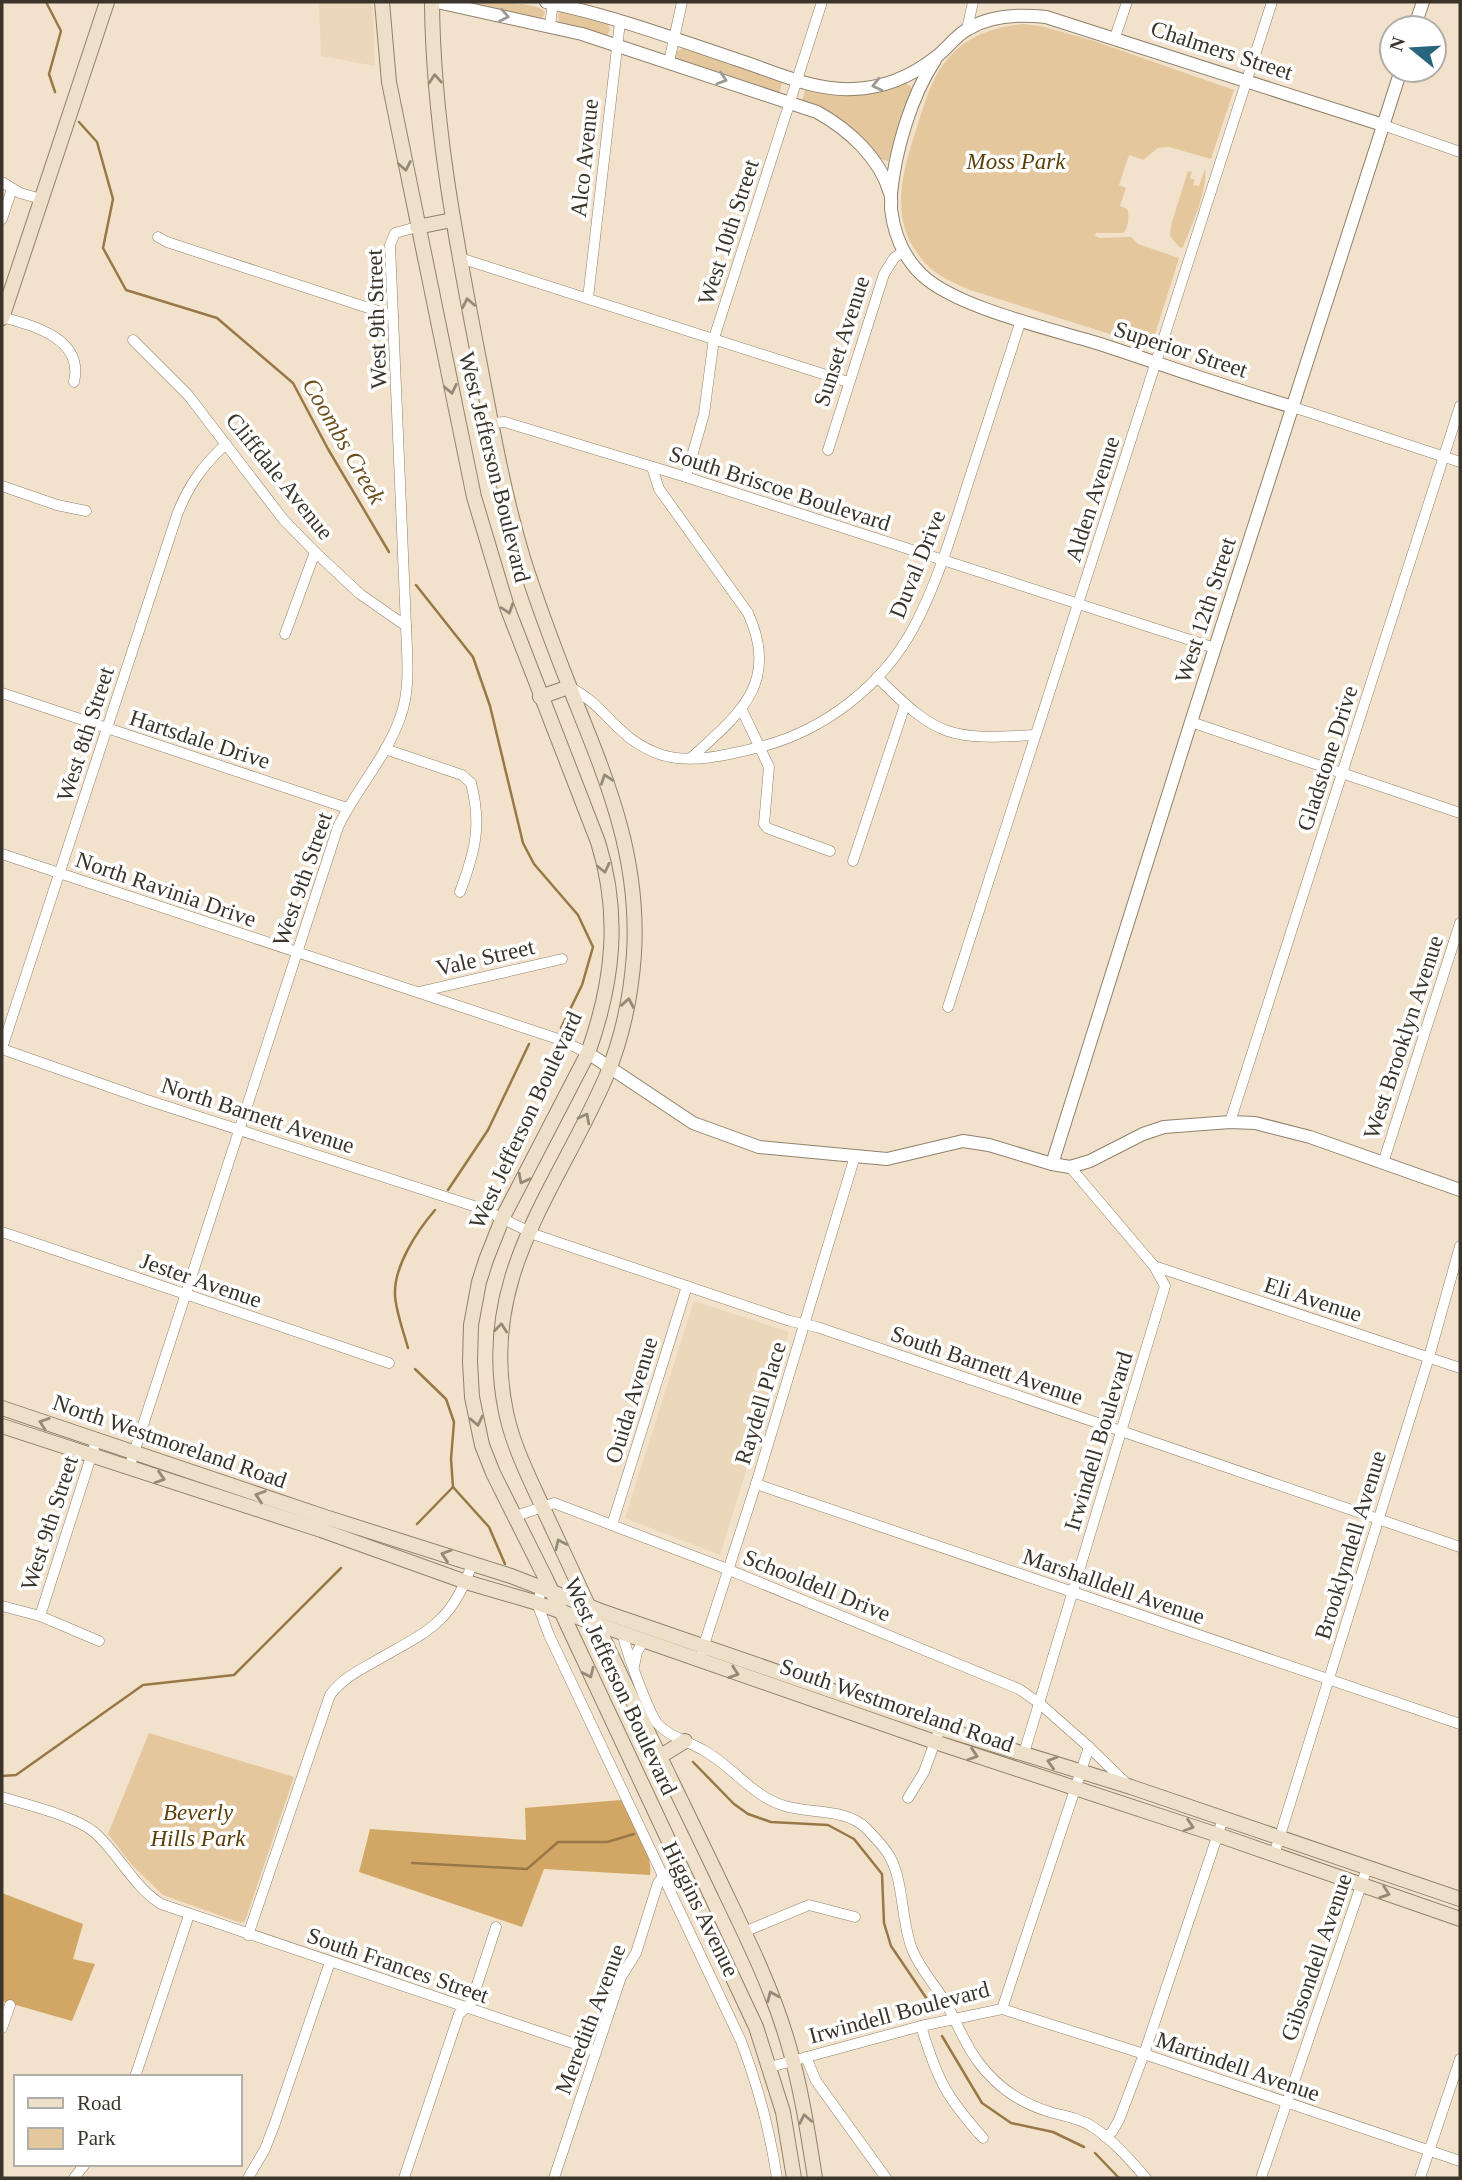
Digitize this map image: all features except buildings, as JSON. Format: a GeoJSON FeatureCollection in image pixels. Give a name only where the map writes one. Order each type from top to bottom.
{"type":"FeatureCollection","features":[{"type":"Feature","properties":{"kind":"main road"},"geometry":{"type":"LineString","coordinates":[[2,318],[107,2]]}},
{"type":"Feature","properties":{"kind":"main road","name":"West Jefferson Boulevard"},"geometry":{"type":"LineString","coordinates":[[382,2],[388,82],[474,497],[503,597],[598,842],[610,894],[612,935],[608,982],[598,1026],[588,1053],[503,1217],[479,1282],[471,1325],[472,1397],[482,1444],[493,1473],[747,2008],[770,2067],[783,2112],[794,2178]]}},
{"type":"Feature","properties":{"kind":"main road","name":"West Jefferson Boulevard"},"geometry":{"type":"LineString","coordinates":[[435,2],[437,107],[452,220],[514,527],[541,611],[613,800],[625,838],[633,893],[634,951],[622,1030],[609,1069],[515,1263],[507,1293],[499,1346],[500,1375],[509,1424],[527,1476],[744,1932],[799,2059],[815,2178]]}},
{"type":"Feature","properties":{"kind":"main road"},"geometry":{"type":"LineString","coordinates":[[417,227],[452,220]]}},
{"type":"Feature","properties":{"kind":"main road"},"geometry":{"type":"LineString","coordinates":[[540,697],[569,687]]}},
{"type":"Feature","properties":{"kind":"main road","name":"North Westmoreland Road"},"geometry":{"type":"LineString","coordinates":[[2,1408],[96,1441],[131,1461]]}},
{"type":"Feature","properties":{"kind":"main road","name":"North Westmoreland Road"},"geometry":{"type":"LineString","coordinates":[[2,1426],[91,1455],[131,1461],[323,1523]]}},
{"type":"Feature","properties":{"kind":"main road","name":"South Westmoreland Road"},"geometry":{"type":"LineString","coordinates":[[323,1523],[511,1576],[704,1646],[1074,1788],[1460,1919]]}},
{"type":"Feature","properties":{"kind":"main road","name":"South Westmoreland Road"},"geometry":{"type":"LineString","coordinates":[[323,1523],[466,1582],[537,1603],[699,1661],[937,1735],[1024,1753],[1460,1899]]}},
{"type":"Feature","properties":{"kind":"main road"},"geometry":{"type":"LineString","coordinates":[[511,1576],[521,1574],[528,1565],[530,1547]]}},
{"type":"Feature","properties":{"kind":"main road"},"geometry":{"type":"LineString","coordinates":[[661,1756],[685,1741]]}},
{"type":"Feature","properties":{"kind":"street"},"geometry":{"type":"LineString","coordinates":[[435,2],[550,26],[789,101],[832,120],[849,133],[874,163],[891,195]]}},
{"type":"Feature","properties":{"kind":"street"},"geometry":{"type":"LineString","coordinates":[[550,26],[551,2],[796,80],[827,88],[853,89],[870,88],[904,77],[938,56],[967,29],[973,2]]}},
{"type":"Feature","properties":{"kind":"street"},"geometry":{"type":"LineString","coordinates":[[669,62],[682,2]]}},
{"type":"Feature","properties":{"kind":"street","name":"West 10th Street"},"geometry":{"type":"LineString","coordinates":[[686,477],[704,414],[714,338],[822,2]]}},
{"type":"Feature","properties":{"kind":"street"},"geometry":{"type":"LineString","coordinates":[[1115,37],[1127,2]]}},
{"type":"Feature","properties":{"kind":"street","name":"Alden Avenue"},"geometry":{"type":"LineString","coordinates":[[948,1007],[1272,2]]}},
{"type":"Feature","properties":{"kind":"street","name":"Chalmers Street"},"geometry":{"type":"LineString","coordinates":[[967,29],[991,19],[1029,15],[1057,19],[1460,152]]}},
{"type":"Feature","properties":{"kind":"street","name":"Alco Avenue"},"geometry":{"type":"LineString","coordinates":[[588,298],[620,22]]}},
{"type":"Feature","properties":{"kind":"street"},"geometry":{"type":"LineString","coordinates":[[904,251],[895,230],[891,195],[894,167],[918,90],[938,56]]}},
{"type":"Feature","properties":{"kind":"street"},"geometry":{"type":"LineString","coordinates":[[904,77],[913,82],[918,90]]}},
{"type":"Feature","properties":{"kind":"street","name":"West 12th Street"},"geometry":{"type":"LineString","coordinates":[[1052,1164],[1396,84]]}},
{"type":"Feature","properties":{"kind":"street"},"geometry":{"type":"LineString","coordinates":[[874,163],[894,167]]}},
{"type":"Feature","properties":{"kind":"street"},"geometry":{"type":"LineString","coordinates":[[2,182],[12,189],[41,200]]}},
{"type":"Feature","properties":{"kind":"street"},"geometry":{"type":"LineString","coordinates":[[2,219],[12,189]]}},
{"type":"Feature","properties":{"kind":"street","name":"West 9th Street"},"geometry":{"type":"LineString","coordinates":[[131,1461],[338,827],[385,749],[398,724],[405,701],[406,626],[391,239],[395,233],[417,227]]}},
{"type":"Feature","properties":{"kind":"street"},"geometry":{"type":"LineString","coordinates":[[158,237],[393,316]]}},
{"type":"Feature","properties":{"kind":"street","name":"Superior Street"},"geometry":{"type":"LineString","coordinates":[[904,251],[920,273],[943,291],[965,301],[1460,462]]}},
{"type":"Feature","properties":{"kind":"street","name":"Sunset Avenue"},"geometry":{"type":"LineString","coordinates":[[828,450],[884,274],[894,258],[904,251]]}},
{"type":"Feature","properties":{"kind":"street"},"geometry":{"type":"LineString","coordinates":[[460,258],[848,382]]}},
{"type":"Feature","properties":{"kind":"street"},"geometry":{"type":"LineString","coordinates":[[2,318],[43,331],[69,350],[75,357],[77,370],[74,382]]}},
{"type":"Feature","properties":{"kind":"street","name":"Duval Drive"},"geometry":{"type":"LineString","coordinates":[[569,687],[585,695],[613,725],[645,748],[666,756],[690,758],[724,755],[785,740],[818,725],[842,709],[877,677],[896,655],[914,627],[943,560],[1021,320]]}},
{"type":"Feature","properties":{"kind":"street","name":"Cliffdale Avenue"},"geometry":{"type":"LineString","coordinates":[[133,340],[188,395],[283,519],[314,552],[360,594],[406,626]]}},
{"type":"Feature","properties":{"kind":"street","name":"Gladstone Drive"},"geometry":{"type":"LineString","coordinates":[[1230,1122],[1460,406]]}},
{"type":"Feature","properties":{"kind":"street","name":"South Briscoe Boulevard"},"geometry":{"type":"LineString","coordinates":[[491,423],[505,422],[686,477],[1215,648]]}},
{"type":"Feature","properties":{"kind":"street","name":"West 8th Street"},"geometry":{"type":"LineString","coordinates":[[2,1048],[183,498],[206,462],[226,444]]}},
{"type":"Feature","properties":{"kind":"street"},"geometry":{"type":"LineString","coordinates":[[652,467],[659,489],[748,613],[756,631],[760,655],[756,686],[742,710],[690,758]]}},
{"type":"Feature","properties":{"kind":"street"},"geometry":{"type":"LineString","coordinates":[[2,486],[57,505],[86,511]]}},
{"type":"Feature","properties":{"kind":"street"},"geometry":{"type":"LineString","coordinates":[[285,634],[314,552]]}},
{"type":"Feature","properties":{"kind":"street"},"geometry":{"type":"LineString","coordinates":[[877,677],[905,705],[930,724],[958,735],[980,738],[1035,735]]}},
{"type":"Feature","properties":{"kind":"street","name":"Hartsdale Drive"},"geometry":{"type":"LineString","coordinates":[[2,694],[347,808]]}},
{"type":"Feature","properties":{"kind":"street"},"geometry":{"type":"LineString","coordinates":[[853,861],[905,705]]}},
{"type":"Feature","properties":{"kind":"street"},"geometry":{"type":"LineString","coordinates":[[742,710],[769,767],[764,824],[767,828],[830,851]]}},
{"type":"Feature","properties":{"kind":"street"},"geometry":{"type":"LineString","coordinates":[[1191,722],[1460,813]]}},
{"type":"Feature","properties":{"kind":"street"},"geometry":{"type":"LineString","coordinates":[[385,749],[462,775],[471,783],[477,819],[477,841],[460,892]]}},
{"type":"Feature","properties":{"kind":"street","name":"North Ravinia Drive"},"geometry":{"type":"LineString","coordinates":[[2,854],[558,1039],[588,1053]]}},
{"type":"Feature","properties":{"kind":"street","name":"West Brooklyn Avenue"},"geometry":{"type":"LineString","coordinates":[[1383,1163],[1460,923]]}},
{"type":"Feature","properties":{"kind":"street","name":"Vale Street"},"geometry":{"type":"LineString","coordinates":[[416,993],[562,959]]}},
{"type":"Feature","properties":{"kind":"street","name":"North Barnett Avenue"},"geometry":{"type":"LineString","coordinates":[[2,1048],[503,1217]]}},
{"type":"Feature","properties":{"kind":"street"},"geometry":{"type":"LineString","coordinates":[[588,1053],[703,1128],[759,1147],[887,1159],[963,1141],[989,1145],[1070,1167],[1090,1161],[1143,1134],[1164,1127],[1230,1122],[1268,1125],[1460,1190]]}},
{"type":"Feature","properties":{"kind":"street","name":"Raydell Place"},"geometry":{"type":"LineString","coordinates":[[699,1661],[756,1484],[855,1156]]}},
{"type":"Feature","properties":{"kind":"street","name":"Irwindell Boulevard"},"geometry":{"type":"LineString","coordinates":[[1024,1753],[1164,1293],[1163,1280],[1154,1266],[1070,1167]]}},
{"type":"Feature","properties":{"kind":"street","name":"South Barnett Avenue"},"geometry":{"type":"LineString","coordinates":[[503,1217],[529,1231],[687,1286],[1460,1546]]}},
{"type":"Feature","properties":{"kind":"street","name":"Jester Avenue"},"geometry":{"type":"LineString","coordinates":[[2,1232],[389,1363]]}},
{"type":"Feature","properties":{"kind":"street","name":"Brooklyndell Avenue"},"geometry":{"type":"LineString","coordinates":[[1274,1855],[1429,1357],[1460,1246]]}},
{"type":"Feature","properties":{"kind":"street","name":"Eli Avenue"},"geometry":{"type":"LineString","coordinates":[[1154,1266],[1460,1368]]}},
{"type":"Feature","properties":{"kind":"street","name":"Ouida Avenue"},"geometry":{"type":"LineString","coordinates":[[612,1525],[687,1286]]}},
{"type":"Feature","properties":{"kind":"street","name":"West 9th Street"},"geometry":{"type":"LineString","coordinates":[[40,1616],[96,1441]]}},
{"type":"Feature","properties":{"kind":"street","name":"Marshalldell Avenue"},"geometry":{"type":"LineString","coordinates":[[756,1484],[1460,1724]]}},
{"type":"Feature","properties":{"kind":"street","name":"Schooldell Drive"},"geometry":{"type":"LineString","coordinates":[[513,1517],[554,1503],[998,1678],[1039,1703],[1131,1787]]}},
{"type":"Feature","properties":{"kind":"street"},"geometry":{"type":"LineString","coordinates":[[248,1935],[330,1695],[349,1676],[439,1622],[456,1602],[472,1564]]}},
{"type":"Feature","properties":{"kind":"street"},"geometry":{"type":"LineString","coordinates":[[537,1603],[547,1590]]}},
{"type":"Feature","properties":{"kind":"street","name":"Higgins Avenue"},"geometry":{"type":"LineString","coordinates":[[537,1603],[570,1681],[741,2041],[769,2130],[777,2178]]}},
{"type":"Feature","properties":{"kind":"street"},"geometry":{"type":"LineString","coordinates":[[2,1606],[40,1616],[99,1641]]}},
{"type":"Feature","properties":{"kind":"street"},"geometry":{"type":"LineString","coordinates":[[623,1635],[628,1657],[653,1716],[668,1733],[718,1759],[747,1786],[776,1803],[796,1809],[836,1814],[852,1819],[866,1828],[890,1857],[913,1952],[978,2062],[1000,2086],[1037,2108],[1092,2126],[1124,2153],[1146,2178]]}},
{"type":"Feature","properties":{"kind":"street"},"geometry":{"type":"LineString","coordinates":[[634,1667],[637,1652],[643,1642]]}},
{"type":"Feature","properties":{"kind":"street"},"geometry":{"type":"LineString","coordinates":[[908,1798],[923,1772],[937,1735]]}},
{"type":"Feature","properties":{"kind":"street"},"geometry":{"type":"LineString","coordinates":[[1080,1771],[1088,1747]]}},
{"type":"Feature","properties":{"kind":"street","name":"Irwindell Boulevard"},"geometry":{"type":"LineString","coordinates":[[770,2067],[921,2026],[1002,2009],[1080,1771]]}},
{"type":"Feature","properties":{"kind":"street","name":"South Frances Street"},"geometry":{"type":"LineString","coordinates":[[2,1797],[87,1827],[152,1898],[161,1904],[596,2051]]}},
{"type":"Feature","properties":{"kind":"street"},"geometry":{"type":"LineString","coordinates":[[1105,2137],[1112,2132],[1119,2120],[1144,2054],[1223,1819]]}},
{"type":"Feature","properties":{"kind":"street","name":"Gibsondell Avenue"},"geometry":{"type":"LineString","coordinates":[[1261,2178],[1367,1868]]}},
{"type":"Feature","properties":{"kind":"street","name":"Meredith Avenue"},"geometry":{"type":"LineString","coordinates":[[554,2178],[621,1977],[636,1953],[658,1883],[664,1875]]}},
{"type":"Feature","properties":{"kind":"street"},"geometry":{"type":"LineString","coordinates":[[744,1932],[809,1905],[855,1917]]}},
{"type":"Feature","properties":{"kind":"street"},"geometry":{"type":"LineString","coordinates":[[136,2075],[188,1915]]}},
{"type":"Feature","properties":{"kind":"street"},"geometry":{"type":"LineString","coordinates":[[404,2178],[459,2014],[471,2003],[496,1927]]}},
{"type":"Feature","properties":{"kind":"street"},"geometry":{"type":"LineString","coordinates":[[248,2178],[265,2149],[275,2123],[330,1962]]}},
{"type":"Feature","properties":{"kind":"street"},"geometry":{"type":"LineString","coordinates":[[2,2028],[10,2005]]}},
{"type":"Feature","properties":{"kind":"street","name":"Martindell Avenue"},"geometry":{"type":"LineString","coordinates":[[1002,2009],[1460,2161]]}},
{"type":"Feature","properties":{"kind":"street"},"geometry":{"type":"LineString","coordinates":[[921,2026],[933,2069],[948,2097],[983,2138]]}},
{"type":"Feature","properties":{"kind":"street"},"geometry":{"type":"LineString","coordinates":[[799,2059],[886,2178]]}},
{"type":"Feature","properties":{"kind":"street"},"geometry":{"type":"LineString","coordinates":[[1420,2178],[1460,2059]]}},
{"type":"Feature","properties":{"kind":"shaded area"},"geometry":{"type":"Polygon","coordinates":[[[319,2],[372,2],[375,66],[321,56],[319,2]]]}},
{"type":"Feature","properties":{"kind":"shaded area"},"geometry":{"type":"Polygon","coordinates":[[[694,1301],[789,1332],[720,1555],[625,1518],[694,1301]]]}},
{"type":"Feature","properties":{"kind":"shaded area"},"geometry":{"type":"Polygon","coordinates":[[[621,1800],[645,1846],[650,1875],[544,1869],[522,1927],[359,1872],[370,1829],[526,1840],[525,1808],[621,1800]]]}},
{"type":"Feature","properties":{"kind":"shaded area"},"geometry":{"type":"Polygon","coordinates":[[[2,1893],[83,1924],[73,1959],[95,1964],[72,2021],[2,2001],[2,1893]]]}},
{"type":"Feature","properties":{"kind":"green space"},"geometry":{"type":"Polygon","coordinates":[[[451,2],[529,5],[545,12],[539,19],[451,2]]]}},
{"type":"Feature","properties":{"kind":"green space"},"geometry":{"type":"Polygon","coordinates":[[[563,11],[608,24],[610,30],[606,36],[559,24],[558,14],[563,11]]]}},
{"type":"Feature","properties":{"kind":"green space","name":"Moss Park"},"geometry":{"type":"Polygon","coordinates":[[[1023,24],[1041,26],[1094,41],[1234,90],[1211,159],[1169,147],[1158,148],[1143,160],[1129,155],[1119,185],[1126,188],[1120,206],[1128,211],[1126,229],[1123,233],[1096,233],[1095,236],[1131,237],[1138,244],[1179,258],[1151,347],[952,282],[925,263],[913,247],[906,231],[901,197],[903,180],[927,96],[941,68],[955,51],[970,40],[996,29],[1023,24]]]}},
{"type":"Feature","properties":{"kind":"green space"},"geometry":{"type":"Polygon","coordinates":[[[685,48],[783,80],[779,94],[679,61],[676,57],[677,51],[685,48]]]}},
{"type":"Feature","properties":{"kind":"green space"},"geometry":{"type":"Polygon","coordinates":[[[902,82],[911,86],[912,90],[888,161],[876,158],[802,101],[806,87],[902,82]]]}},
{"type":"Feature","properties":{"kind":"green space"},"geometry":{"type":"Polygon","coordinates":[[[1205,169],[1204,187],[1198,208],[1183,247],[1180,248],[1170,236],[1171,225],[1188,171],[1192,172],[1190,178],[1195,180],[1193,185],[1199,186],[1205,169]]]}},
{"type":"Feature","properties":{"kind":"green space","name":"Beverly Hills Park"},"geometry":{"type":"Polygon","coordinates":[[[149,1733],[294,1777],[245,1921],[241,1923],[163,1895],[132,1865],[108,1834],[149,1733]]]}},
{"type":"Feature","properties":{"kind":"waterway","name":"Coombs Creek"},"geometry":{"type":"LineString","coordinates":[[46,2],[61,31],[49,74],[55,92]]}},
{"type":"Feature","properties":{"kind":"waterway","name":"Coombs Creek"},"geometry":{"type":"LineString","coordinates":[[79,122],[97,142],[113,199],[103,248],[126,290],[217,318],[293,383],[328,449],[389,552]]}},
{"type":"Feature","properties":{"kind":"waterway","name":"Coombs Creek"},"geometry":{"type":"LineString","coordinates":[[416,585],[473,657],[490,706],[523,843],[534,864],[578,915],[593,947],[582,985],[561,1028]]}},
{"type":"Feature","properties":{"kind":"waterway","name":"Coombs Creek"},"geometry":{"type":"LineString","coordinates":[[448,1190],[488,1130],[529,1044]]}},
{"type":"Feature","properties":{"kind":"waterway","name":"Coombs Creek"},"geometry":{"type":"LineString","coordinates":[[408,1348],[396,1307],[398,1272],[408,1249],[435,1210]]}},
{"type":"Feature","properties":{"kind":"waterway","name":"Coombs Creek"},"geometry":{"type":"LineString","coordinates":[[415,1369],[446,1399],[454,1422],[451,1459],[453,1487],[489,1527],[505,1564]]}},
{"type":"Feature","properties":{"kind":"waterway"},"geometry":{"type":"LineString","coordinates":[[417,1524],[453,1487]]}},
{"type":"Feature","properties":{"kind":"waterway"},"geometry":{"type":"LineString","coordinates":[[2,1776],[16,1775],[143,1685],[234,1675],[341,1568]]}},
{"type":"Feature","properties":{"kind":"waterway","name":"Coombs Creek"},"geometry":{"type":"LineString","coordinates":[[693,1762],[734,1804],[748,1814],[771,1822],[828,1825],[854,1839],[882,1874],[884,1923],[891,1946],[933,2008]]}},
{"type":"Feature","properties":{"kind":"waterway"},"geometry":{"type":"LineString","coordinates":[[412,1863],[527,1869],[558,1842],[607,1842],[634,1834]]}},
{"type":"Feature","properties":{"kind":"waterway","name":"Coombs Creek"},"geometry":{"type":"LineString","coordinates":[[942,2036],[982,2103],[1011,2123],[1053,2132],[1084,2147]]}},
{"type":"Feature","properties":{"kind":"waterway","name":"Coombs Creek"},"geometry":{"type":"LineString","coordinates":[[1095,2153],[1119,2178]]}}]}
